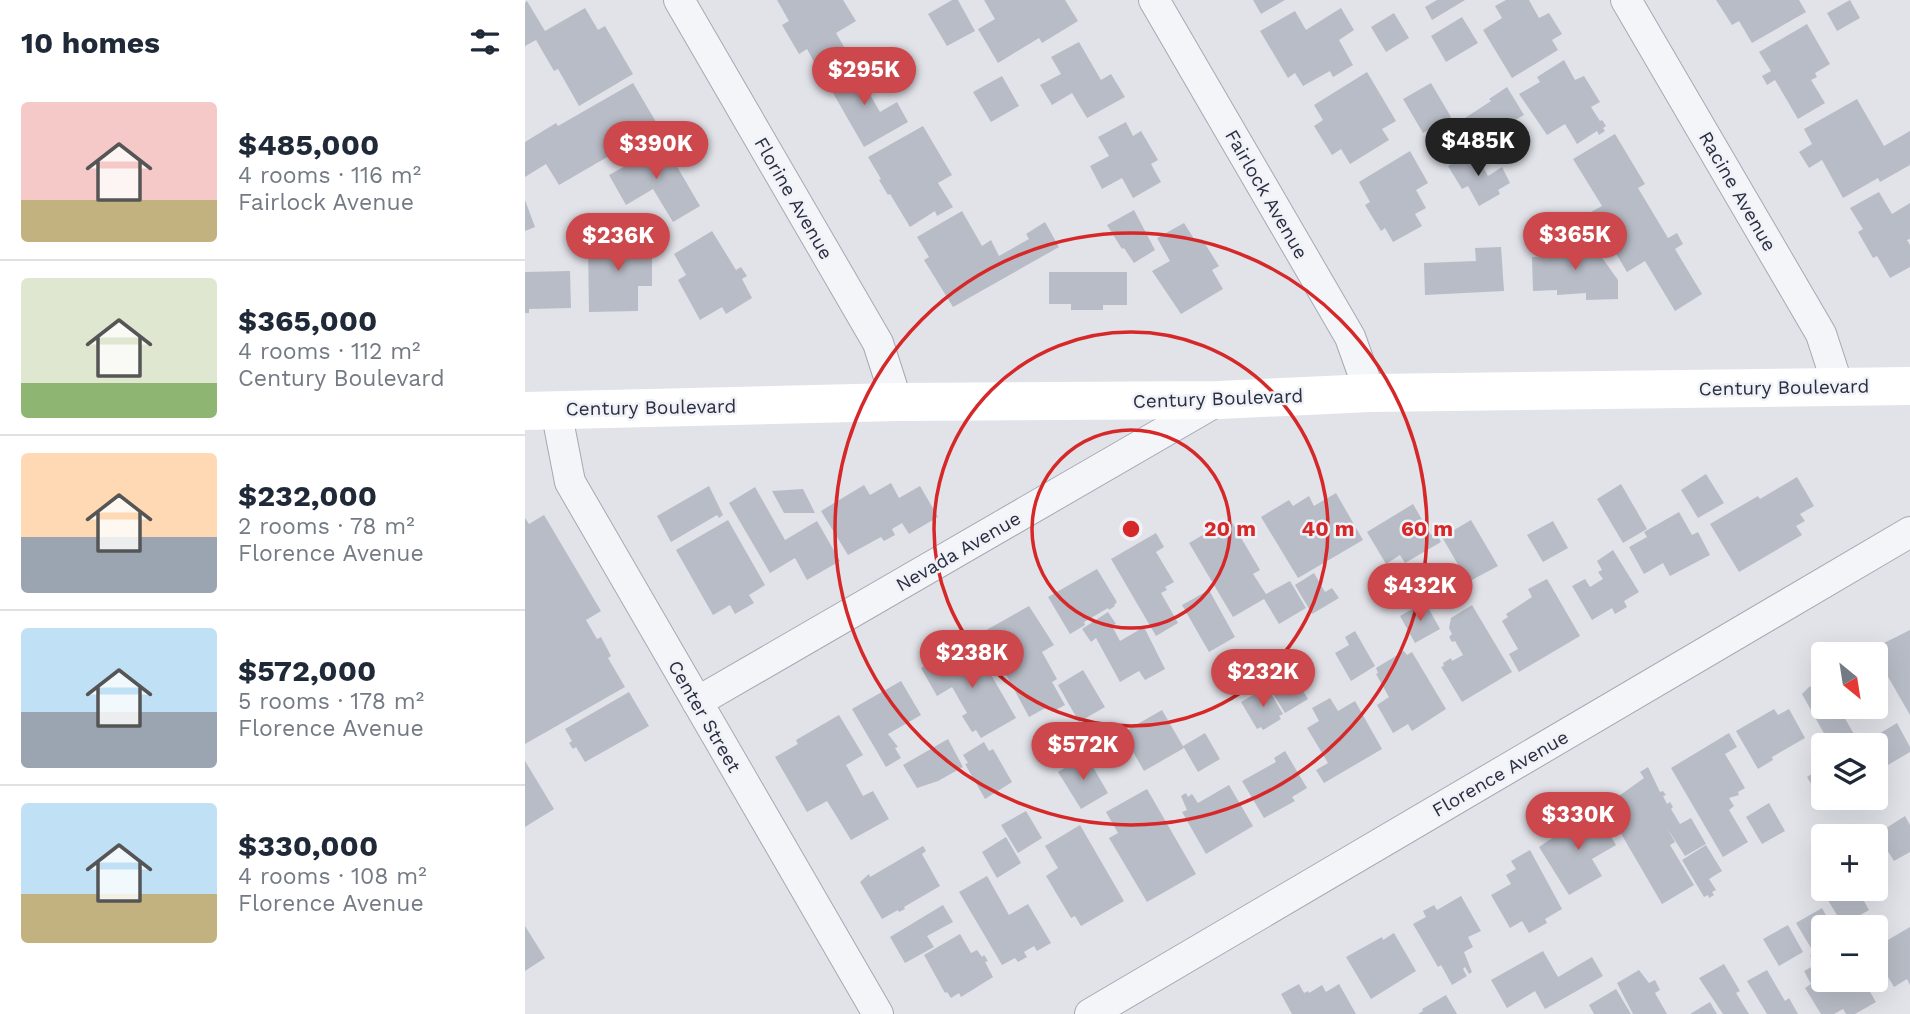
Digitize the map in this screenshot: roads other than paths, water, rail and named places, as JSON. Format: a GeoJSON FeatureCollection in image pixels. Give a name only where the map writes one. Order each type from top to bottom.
{"type":"FeatureCollection","features":[{"type":"Feature","properties":{"kind":"street","name":"Florine Avenue"},"geometry":{"type":"LineString","coordinates":[[679,0],[878,343],[897,402]]}},
{"type":"Feature","properties":{"kind":"street","name":"Fairlock Avenue"},"geometry":{"type":"LineString","coordinates":[[1154,0],[1350,337],[1370,393]]}},
{"type":"Feature","properties":{"kind":"street","name":"Racine Avenue"},"geometry":{"type":"LineString","coordinates":[[1626,0],[1821,334],[1838,386]]}},
{"type":"Feature","properties":{"kind":"street","name":"Century Boulevard"},"geometry":{"type":"LineString","coordinates":[[540,410],[897,402],[1219,400],[1370,393],[1910,386]]}},
{"type":"Feature","properties":{"kind":"street","name":"Nevada Avenue"},"geometry":{"type":"LineString","coordinates":[[697,702],[1219,400]]}},
{"type":"Feature","properties":{"kind":"street","name":"Center Street"},"geometry":{"type":"LineString","coordinates":[[540,410],[570,482],[878,1014]]}},
{"type":"Feature","properties":{"kind":"street","name":"Florence Avenue"},"geometry":{"type":"LineString","coordinates":[[1090,1014],[1910,532]]}}]}
